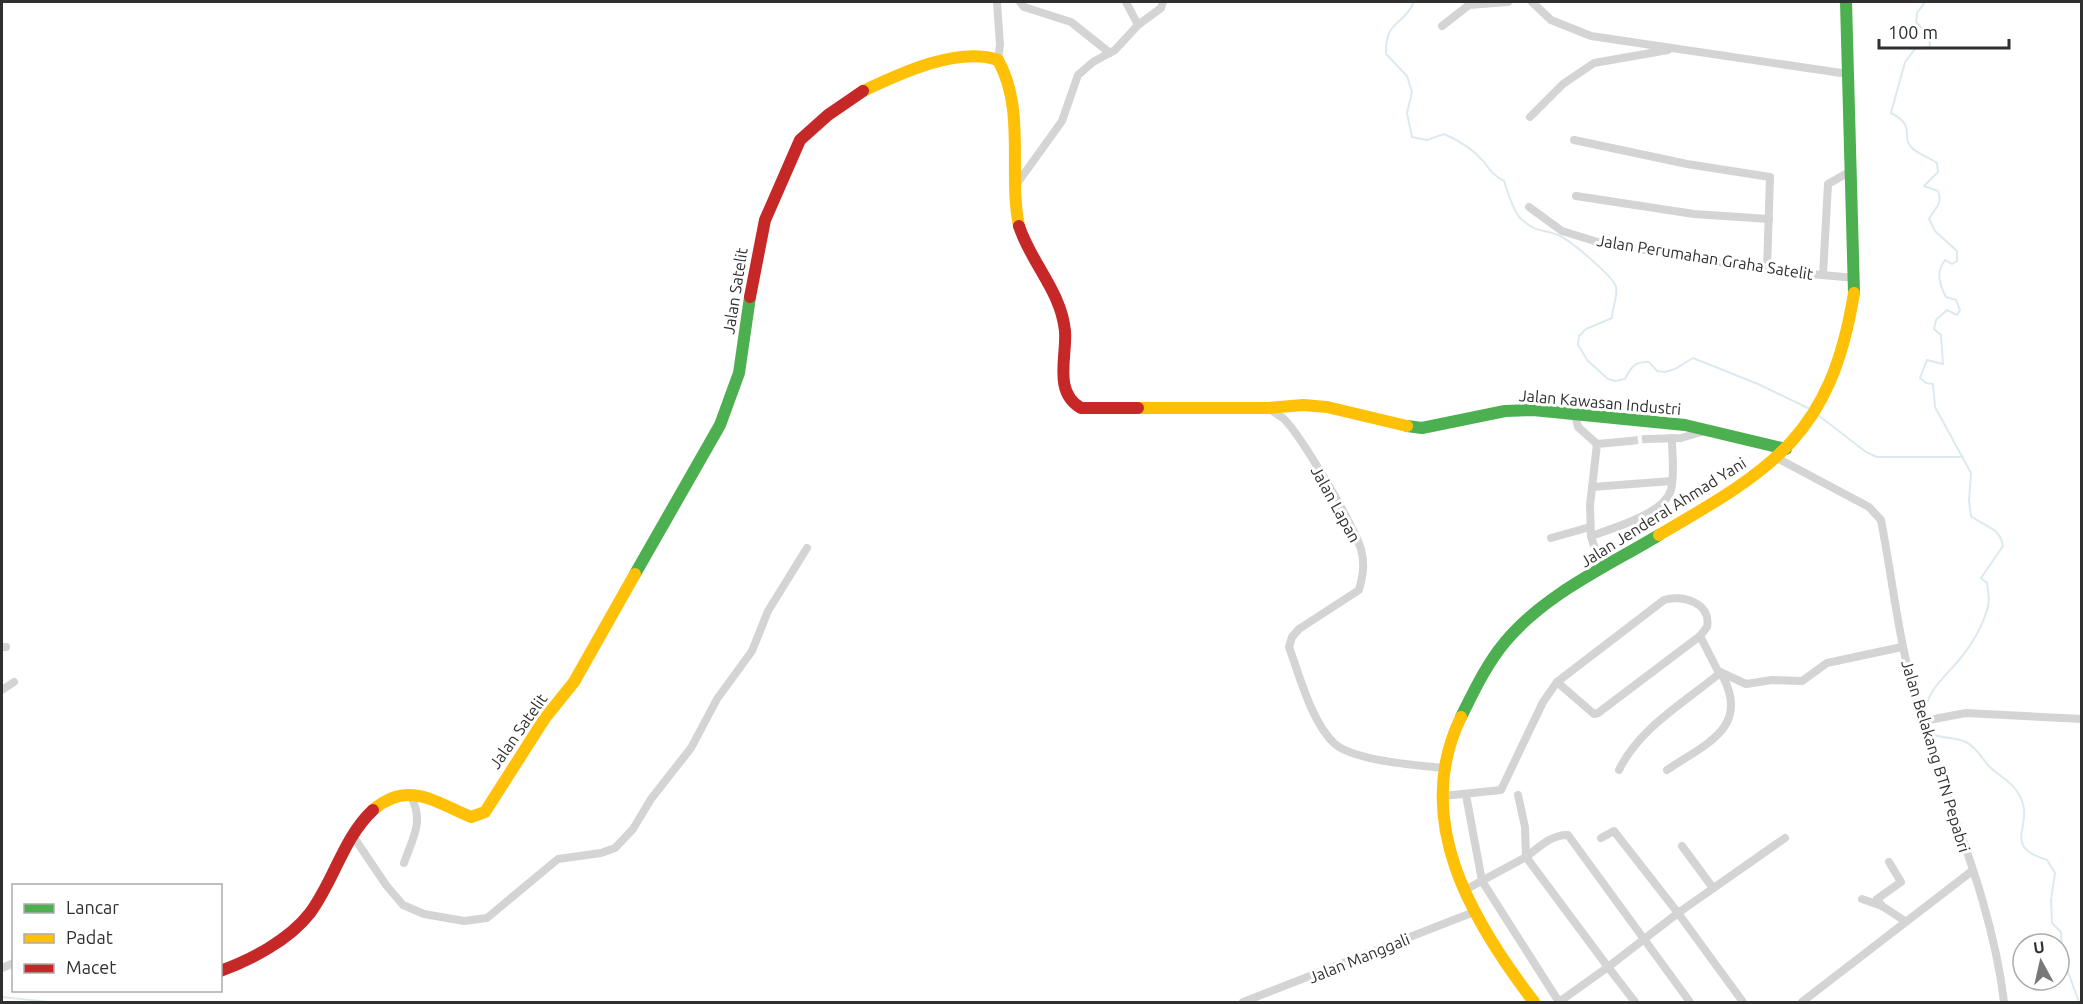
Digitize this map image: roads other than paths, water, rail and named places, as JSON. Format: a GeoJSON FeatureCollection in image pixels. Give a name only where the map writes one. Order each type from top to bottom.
{"type":"FeatureCollection","features":[{"type":"Feature","properties":{"kind":"main road","name":"Jalan Jenderal Ahmad Yani"},"geometry":{"type":"LineString","coordinates":[[1534,1002],[1513,976],[1474,912],[1452,866],[1447,844],[1443,796],[1443,768],[1450,742],[1477,683],[1494,655],[1524,621],[1556,597],[1747,482],[1782,454],[1814,415],[1831,383],[1849,329],[1855,278],[1846,2]]}},
{"type":"Feature","properties":{"kind":"main road","name":"Jalan Satelit"},"geometry":{"type":"LineString","coordinates":[[410,795],[423,795],[471,817],[480,816],[545,718],[574,682],[720,425],[739,373],[753,278],[765,220],[800,140],[828,115],[878,82],[928,64],[970,57],[998,60]]}},
{"type":"Feature","properties":{"kind":"main road"},"geometry":{"type":"LineString","coordinates":[[998,60],[1009,89],[1016,124],[1014,201],[1019,226],[1029,254],[1054,291],[1062,309],[1065,332],[1063,383],[1074,404],[1081,408],[1268,408]]}},
{"type":"Feature","properties":{"kind":"main road","name":"Jalan Kawasan Industri"},"geometry":{"type":"LineString","coordinates":[[1268,408],[1303,405],[1327,407],[1384,422],[1422,428],[1505,411],[1575,415],[1710,429],[1782,454]]}},
{"type":"Feature","properties":{"kind":"main road"},"geometry":{"type":"LineString","coordinates":[[222,970],[299,926],[323,892],[353,836],[381,804],[397,795],[410,795]]}},
{"type":"Feature","properties":{"kind":"street"},"geometry":{"type":"LineString","coordinates":[[997,2],[1000,45],[998,60]]}},
{"type":"Feature","properties":{"kind":"street"},"geometry":{"type":"LineString","coordinates":[[1020,2],[1024,7],[1061,17],[1081,27],[1110,53]]}},
{"type":"Feature","properties":{"kind":"street"},"geometry":{"type":"LineString","coordinates":[[1126,2],[1138,25]]}},
{"type":"Feature","properties":{"kind":"street"},"geometry":{"type":"LineString","coordinates":[[1015,186],[1062,121],[1078,75],[1093,62],[1110,53],[1138,25],[1161,8],[1163,2]]}},
{"type":"Feature","properties":{"kind":"street"},"geometry":{"type":"LineString","coordinates":[[1442,26],[1470,5],[1508,2]]}},
{"type":"Feature","properties":{"kind":"street"},"geometry":{"type":"LineString","coordinates":[[1532,2],[1551,20],[1571,30],[1591,36],[1848,74]]}},
{"type":"Feature","properties":{"kind":"street"},"geometry":{"type":"LineString","coordinates":[[1530,117],[1563,84],[1594,63],[1674,49]]}},
{"type":"Feature","properties":{"kind":"street"},"geometry":{"type":"LineString","coordinates":[[1574,140],[1687,164],[1770,177],[1767,270]]}},
{"type":"Feature","properties":{"kind":"street"},"geometry":{"type":"LineString","coordinates":[[1822,275],[1828,184],[1851,171]]}},
{"type":"Feature","properties":{"kind":"street"},"geometry":{"type":"LineString","coordinates":[[1576,196],[1694,214],[1768,219]]}},
{"type":"Feature","properties":{"kind":"street","name":"Jalan Perumahan Graha Satelit"},"geometry":{"type":"LineString","coordinates":[[1529,207],[1562,231],[1601,243],[1767,270],[1855,278]]}},
{"type":"Feature","properties":{"kind":"street","name":"Jalan Lapan"},"geometry":{"type":"LineString","coordinates":[[1268,408],[1284,419],[1298,437],[1333,495],[1360,548],[1364,570],[1359,590],[1299,629],[1289,647],[1320,724],[1335,744],[1380,762],[1443,768]]}},
{"type":"Feature","properties":{"kind":"street"},"geometry":{"type":"LineString","coordinates":[[1575,415],[1578,428],[1597,444],[1630,441]]}},
{"type":"Feature","properties":{"kind":"street"},"geometry":{"type":"LineString","coordinates":[[1646,439],[1690,437],[1710,429]]}},
{"type":"Feature","properties":{"kind":"street"},"geometry":{"type":"LineString","coordinates":[[1551,537],[1590,531],[1655,509],[1668,497],[1672,481],[1672,438]]}},
{"type":"Feature","properties":{"kind":"street"},"geometry":{"type":"LineString","coordinates":[[1597,444],[1590,531],[1601,570]]}},
{"type":"Feature","properties":{"kind":"street","name":"Jalan Belakang BTN Pepabri"},"geometry":{"type":"LineString","coordinates":[[1782,454],[1876,513],[1881,520],[1902,647],[1923,721],[1993,937],[2004,1002]]}},
{"type":"Feature","properties":{"kind":"street"},"geometry":{"type":"LineString","coordinates":[[1592,487],[1672,481]]}},
{"type":"Feature","properties":{"kind":"street"},"geometry":{"type":"LineString","coordinates":[[353,836],[386,885],[403,905],[424,914],[465,921],[487,918],[558,859],[601,853],[615,848],[633,829],[651,799],[691,748],[717,699],[752,651],[768,611],[807,548]]}},
{"type":"Feature","properties":{"kind":"street"},"geometry":{"type":"LineString","coordinates":[[1443,796],[1492,793],[1504,786],[1543,702],[1557,682],[1664,600],[1679,597],[1698,604],[1708,620],[1700,636],[1598,714],[1594,714],[1557,682]]}},
{"type":"Feature","properties":{"kind":"street"},"geometry":{"type":"LineString","coordinates":[[1667,770],[1728,725],[1731,714],[1728,689],[1700,636]]}},
{"type":"Feature","properties":{"kind":"street"},"geometry":{"type":"LineString","coordinates":[[1721,674],[1746,684],[1772,680],[1802,681],[1827,663],[1902,647]]}},
{"type":"Feature","properties":{"kind":"street"},"geometry":{"type":"LineString","coordinates":[[1619,770],[1628,753],[1641,738],[1721,674]]}},
{"type":"Feature","properties":{"kind":"street"},"geometry":{"type":"LineString","coordinates":[[2,690],[14,682]]}},
{"type":"Feature","properties":{"kind":"street"},"geometry":{"type":"LineString","coordinates":[[1923,721],[1966,713],[2082,719]]}},
{"type":"Feature","properties":{"kind":"street"},"geometry":{"type":"LineString","coordinates":[[404,863],[418,823],[419,810],[410,795]]}},
{"type":"Feature","properties":{"kind":"street"},"geometry":{"type":"LineString","coordinates":[[1466,795],[1482,881],[1559,1002],[1678,913],[1785,838]]}},
{"type":"Feature","properties":{"kind":"street"},"geometry":{"type":"LineString","coordinates":[[1518,795],[1525,827],[1526,857],[1635,1002]]}},
{"type":"Feature","properties":{"kind":"street"},"geometry":{"type":"LineString","coordinates":[[1601,838],[1614,831],[1743,1002]]}},
{"type":"Feature","properties":{"kind":"street"},"geometry":{"type":"LineString","coordinates":[[1463,891],[1526,857],[1552,839],[1560,835],[1568,835],[1690,1002]]}},
{"type":"Feature","properties":{"kind":"street"},"geometry":{"type":"LineString","coordinates":[[1682,846],[1713,888]]}},
{"type":"Feature","properties":{"kind":"street"},"geometry":{"type":"LineString","coordinates":[[1882,906],[1877,899],[1901,882],[1889,862]]}},
{"type":"Feature","properties":{"kind":"street"},"geometry":{"type":"LineString","coordinates":[[1802,1002],[1972,871]]}},
{"type":"Feature","properties":{"kind":"street"},"geometry":{"type":"LineString","coordinates":[[1862,899],[1882,906],[1905,921]]}},
{"type":"Feature","properties":{"kind":"street","name":"Jalan Manggali"},"geometry":{"type":"LineString","coordinates":[[1243,1002],[1474,912]]}},
{"type":"Feature","properties":{"kind":"waterway"},"geometry":{"type":"LineString","coordinates":[[1414,2],[1410,10],[1392,29],[1386,43],[1386,54],[1407,76],[1412,92],[1407,113],[1412,137],[1427,140],[1444,134],[1471,149],[1495,175],[1504,181],[1513,207],[1521,219],[1536,229],[1564,238],[1608,275],[1616,287],[1612,318],[1586,329],[1579,336],[1578,345],[1588,361],[1608,379],[1615,381],[1625,379],[1632,368],[1640,363],[1649,362],[1657,371],[1665,372],[1693,358],[1758,384],[1808,408]]}},
{"type":"Feature","properties":{"kind":"waterway"},"geometry":{"type":"LineString","coordinates":[[1924,714],[1933,691],[1964,654],[1980,627],[1989,600],[1987,583],[1981,578],[2003,546],[1995,531],[1971,516],[1969,501],[1971,473],[1935,407],[1933,384],[1926,383],[1920,378],[1927,360],[1943,364],[1941,335],[1934,329],[1936,320],[1947,310],[1957,315],[1960,310],[1956,300],[1946,297],[1939,278],[1940,269],[1945,260],[1952,264],[1957,261],[1957,251],[1935,231],[1929,219],[1939,203],[1939,196],[1938,191],[1924,186],[1938,172],[1937,163],[1912,148],[1907,139],[1904,122],[1891,113],[1905,62],[1915,49],[1930,47],[1929,35],[1916,22],[1917,13],[1925,2]]}},
{"type":"Feature","properties":{"kind":"waterway"},"geometry":{"type":"LineString","coordinates":[[1818,415],[1866,452],[1877,457],[1963,457]]}},
{"type":"Feature","properties":{"kind":"waterway"},"geometry":{"type":"LineString","coordinates":[[1930,733],[1970,744],[1991,768],[2016,790],[2024,813],[2021,840],[2024,847],[2032,854],[2047,860],[2055,873],[2051,900],[2052,923],[2061,932],[2062,956],[2079,1002]]}},
{"type":"Feature","properties":{"kind":"waterway"},"geometry":{"type":"LineString","coordinates":[[2,997],[49,1002]]}},
{"type":"Feature","properties":{"kind":"tunnel"},"geometry":{"type":"LineString","coordinates":[[1630,441],[1646,439]]}}]}
